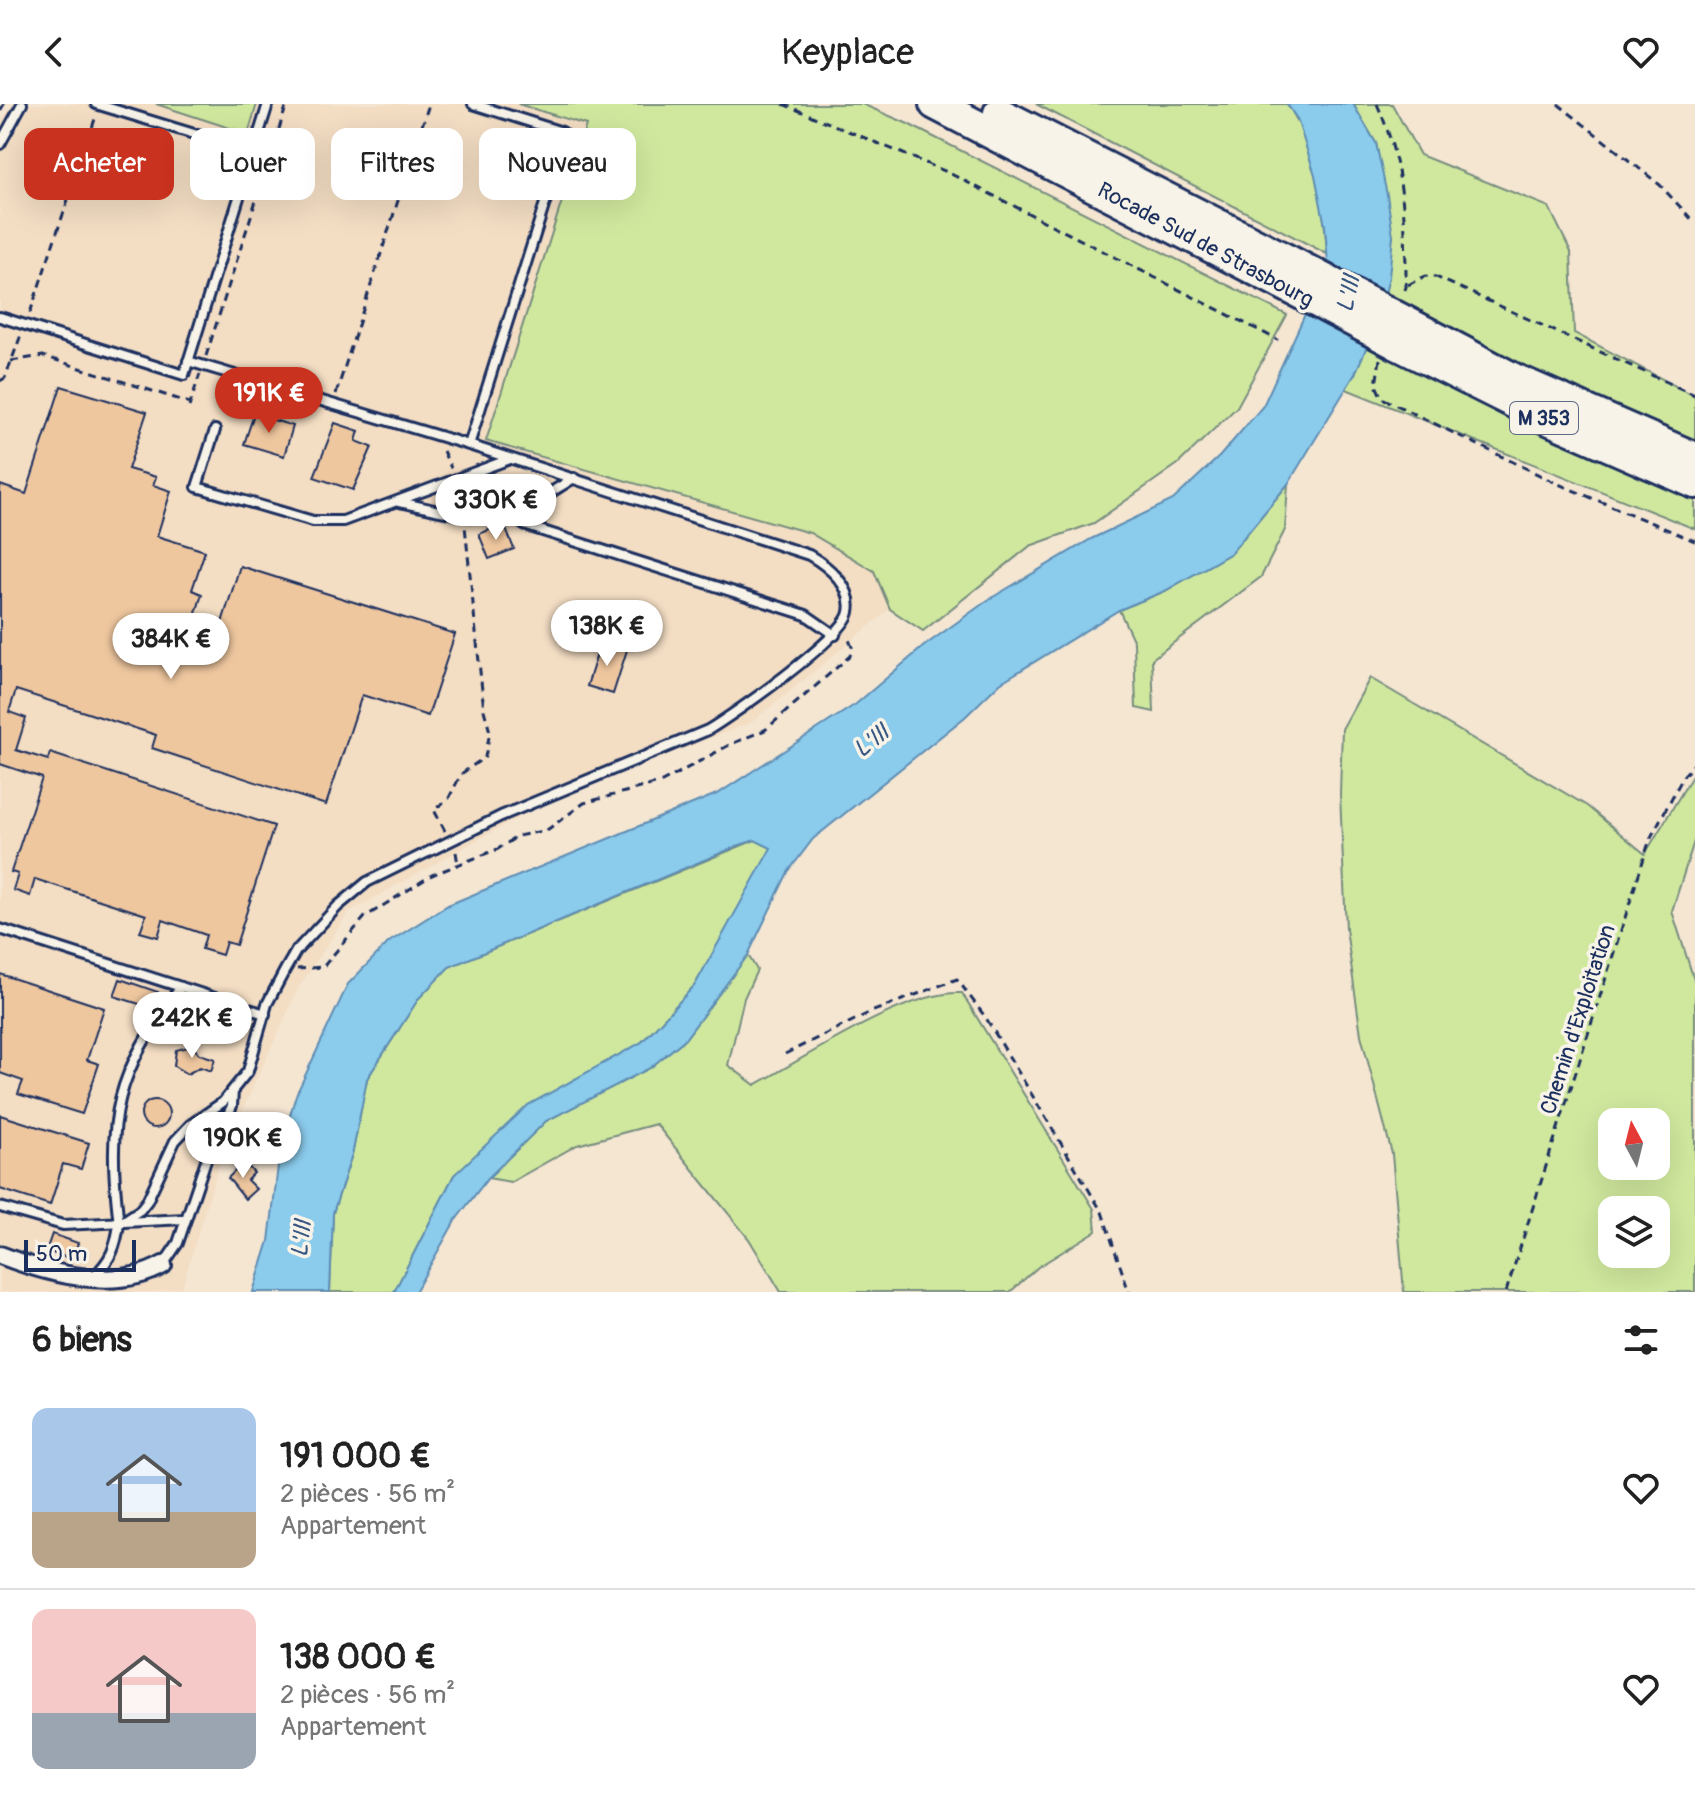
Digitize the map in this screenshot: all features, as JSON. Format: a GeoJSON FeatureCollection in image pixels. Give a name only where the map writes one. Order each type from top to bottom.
{"type":"FeatureCollection","features":[{"type":"Feature","properties":{"kind":"highway","name":"Rocade Sud de Strasbourg"},"geometry":{"type":"LineString","coordinates":[[933,104],[1286,272]]}},
{"type":"Feature","properties":{"kind":"highway","name":"Rocade Sud de Strasbourg"},"geometry":{"type":"LineString","coordinates":[[980,104],[1396,330],[1539,415],[1695,483]]}},
{"type":"Feature","properties":{"kind":"highway","name":"Rocade Sud de Strasbourg"},"geometry":{"type":"LineString","coordinates":[[1396,330],[1695,458]]}},
{"type":"Feature","properties":{"kind":"street"},"geometry":{"type":"LineString","coordinates":[[0,1255],[110,1287],[152,1274],[163,1265]]}},
{"type":"Feature","properties":{"kind":"lane"},"geometry":{"type":"LineString","coordinates":[[0,144],[22,104]]}},
{"type":"Feature","properties":{"kind":"lane"},"geometry":{"type":"LineString","coordinates":[[260,128],[268,104]]}},
{"type":"Feature","properties":{"kind":"lane"},"geometry":{"type":"LineString","coordinates":[[469,445],[566,136],[562,132],[473,104]]}},
{"type":"Feature","properties":{"kind":"lane"},"geometry":{"type":"LineString","coordinates":[[99,105],[190,133]]}},
{"type":"Feature","properties":{"kind":"lane"},"geometry":{"type":"LineString","coordinates":[[0,317],[184,375],[238,200]]}},
{"type":"Feature","properties":{"kind":"lane"},"geometry":{"type":"LineString","coordinates":[[119,1224],[147,1201],[175,1141],[233,1091],[248,1071],[265,1014],[285,970],[296,951],[338,906],[367,882],[501,816],[708,730],[733,715],[835,635],[849,614],[849,600],[841,582],[826,565],[809,555],[511,458],[188,361]]}},
{"type":"Feature","properties":{"kind":"lane"},"geometry":{"type":"LineString","coordinates":[[215,430],[197,487],[313,521],[358,518],[511,458]]}},
{"type":"Feature","properties":{"kind":"lane"},"geometry":{"type":"LineString","coordinates":[[398,502],[462,514],[511,514],[574,478]]}},
{"type":"Feature","properties":{"kind":"lane"},"geometry":{"type":"LineString","coordinates":[[511,514],[524,525],[806,615],[835,635]]}},
{"type":"Feature","properties":{"kind":"lane"},"geometry":{"type":"LineString","coordinates":[[0,929],[265,1014]]}},
{"type":"Feature","properties":{"kind":"lane"},"geometry":{"type":"LineString","coordinates":[[87,1282],[108,1264],[115,1250],[119,1224],[111,1162],[120,1092],[151,1026],[181,987]]}},
{"type":"Feature","properties":{"kind":"lane"},"geometry":{"type":"LineString","coordinates":[[163,1265],[178,1243],[207,1157],[232,1106],[233,1091]]}},
{"type":"Feature","properties":{"kind":"lane"},"geometry":{"type":"LineString","coordinates":[[0,1207],[63,1225],[186,1219]]}},
{"type":"Feature","properties":{"kind":"path"},"geometry":{"type":"LineString","coordinates":[[0,111],[4,104]]}},
{"type":"Feature","properties":{"kind":"path"},"geometry":{"type":"LineString","coordinates":[[11,361],[43,356],[189,405],[201,378],[287,104]]}},
{"type":"Feature","properties":{"kind":"path"},"geometry":{"type":"LineString","coordinates":[[333,404],[429,104]]}},
{"type":"Feature","properties":{"kind":"path"},"geometry":{"type":"LineString","coordinates":[[783,104],[947,172],[1278,340]]}},
{"type":"Feature","properties":{"kind":"path"},"geometry":{"type":"LineString","coordinates":[[1377,104],[1394,141],[1406,211],[1406,287],[1396,330],[1376,385],[1382,398],[1556,483],[1695,541]]}},
{"type":"Feature","properties":{"kind":"path"},"geometry":{"type":"LineString","coordinates":[[1558,104],[1660,185],[1695,223]]}},
{"type":"Feature","properties":{"kind":"path"},"geometry":{"type":"LineString","coordinates":[[0,381],[5,378],[25,324],[99,105]]}},
{"type":"Feature","properties":{"kind":"path"},"geometry":{"type":"LineString","coordinates":[[1406,287],[1414,279],[1436,277],[1695,395]]}},
{"type":"Feature","properties":{"kind":"path"},"geometry":{"type":"LineString","coordinates":[[432,447],[446,452],[454,479]]}},
{"type":"Feature","properties":{"kind":"path"},"geometry":{"type":"LineString","coordinates":[[458,864],[434,810],[449,798],[461,774],[485,757],[490,732],[484,710],[462,514]]}},
{"type":"Feature","properties":{"kind":"path"},"geometry":{"type":"LineString","coordinates":[[285,970],[323,967],[365,917],[432,875],[498,849],[518,836],[547,830],[584,803],[662,782],[731,744],[765,730],[799,704],[850,656],[852,647],[844,625]]}},
{"type":"Feature","properties":{"kind":"path","name":"Chemin d'Exploitation"},"geometry":{"type":"LineString","coordinates":[[1506,1292],[1650,839],[1684,775],[1695,763]]}},
{"type":"Feature","properties":{"kind":"path"},"geometry":{"type":"LineString","coordinates":[[785,1054],[871,1012],[957,979],[986,1018],[1102,1212],[1129,1292]]}},
{"type":"Feature","properties":{"kind":"shaded area"},"geometry":{"type":"Polygon","coordinates":[[[13,104],[156,104],[229,128],[190,128],[190,200],[315,200],[315,128],[249,128],[257,104],[518,104],[586,124],[585,128],[479,128],[479,200],[562,200],[487,441],[810,533],[874,571],[890,609],[752,722],[542,804],[349,912],[299,987],[237,1122],[220,1161],[182,1287],[154,1292],[0,1292],[0,124],[13,104]]]}},
{"type":"Feature","properties":{"kind":"green space"},"geometry":{"type":"Polygon","coordinates":[[[156,104],[257,104],[250,128],[230,128],[156,104]]]}},
{"type":"Feature","properties":{"kind":"green space"},"geometry":{"type":"Polygon","coordinates":[[[518,104],[862,104],[906,123],[1287,315],[1237,407],[1178,464],[1094,523],[1030,546],[923,631],[890,609],[874,571],[810,533],[486,441],[562,200],[636,200],[636,128],[585,128],[586,125],[518,104]]]}},
{"type":"Feature","properties":{"kind":"green space"},"geometry":{"type":"Polygon","coordinates":[[[1036,104],[1287,104],[1305,137],[1311,156],[1327,254],[1036,104]]]}},
{"type":"Feature","properties":{"kind":"green space"},"geometry":{"type":"Polygon","coordinates":[[[1353,104],[1392,104],[1420,155],[1549,207],[1571,252],[1574,333],[1695,396],[1695,529],[1346,389],[1379,319],[1393,236],[1376,143],[1353,104]]]}},
{"type":"Feature","properties":{"kind":"green space"},"geometry":{"type":"Polygon","coordinates":[[[1288,484],[1285,530],[1261,577],[1152,659],[1154,712],[1136,708],[1134,642],[1119,610],[1165,591],[1231,553],[1288,484]]]}},
{"type":"Feature","properties":{"kind":"green space"},"geometry":{"type":"Polygon","coordinates":[[[1370,678],[1587,806],[1645,854],[1695,771],[1695,838],[1672,911],[1695,983],[1695,1292],[1404,1292],[1392,1154],[1361,1035],[1346,929],[1340,794],[1342,729],[1370,678]]]}},
{"type":"Feature","properties":{"kind":"green space"},"geometry":{"type":"Polygon","coordinates":[[[755,840],[772,848],[695,985],[642,1042],[591,1073],[454,1175],[394,1292],[330,1292],[333,1213],[353,1151],[367,1079],[419,998],[449,967],[755,840]]]}},
{"type":"Feature","properties":{"kind":"green space"},"geometry":{"type":"Polygon","coordinates":[[[748,955],[757,970],[744,998],[728,1065],[755,1085],[885,1014],[913,1002],[962,993],[1094,1209],[1096,1231],[1038,1267],[1010,1292],[781,1292],[749,1239],[656,1124],[577,1145],[511,1182],[488,1178],[546,1121],[650,1068],[685,1039],[748,955]]]}},
{"type":"Feature","properties":{"kind":"water","name":"L'Ill"},"geometry":{"type":"Polygon","coordinates":[[[1287,104],[1353,104],[1376,143],[1393,236],[1389,277],[1379,319],[1355,374],[1288,484],[1231,553],[1165,591],[1119,610],[1000,683],[965,717],[813,839],[788,872],[748,955],[685,1039],[650,1068],[546,1121],[488,1178],[455,1221],[415,1292],[394,1292],[454,1175],[528,1105],[642,1042],[695,985],[771,848],[755,840],[740,845],[449,967],[419,998],[367,1079],[353,1151],[333,1213],[330,1292],[253,1292],[269,1241],[280,1149],[296,1095],[348,984],[389,942],[448,905],[719,793],[856,704],[924,646],[988,600],[1091,539],[1173,500],[1220,456],[1263,406],[1328,264],[1325,226],[1315,175],[1297,119],[1287,104]]]}},
{"type":"Feature","properties":{"kind":"building"},"geometry":{"type":"Polygon","coordinates":[[[61,386],[147,412],[128,469],[156,477],[153,485],[171,491],[157,536],[205,551],[192,590],[202,594],[187,642],[213,651],[240,566],[455,634],[428,716],[362,695],[326,805],[152,748],[156,735],[16,690],[9,712],[26,718],[16,750],[48,760],[50,753],[274,826],[236,945],[226,942],[222,955],[202,949],[206,935],[163,920],[158,937],[140,932],[146,915],[35,879],[30,896],[13,890],[18,874],[11,872],[42,778],[0,764],[0,485],[26,494],[61,386]]]}},
{"type":"Feature","properties":{"kind":"building"},"geometry":{"type":"Polygon","coordinates":[[[254,414],[293,426],[284,456],[244,444],[254,414]]]}},
{"type":"Feature","properties":{"kind":"building"},"geometry":{"type":"Polygon","coordinates":[[[335,423],[359,431],[356,441],[372,447],[353,490],[314,477],[335,423]]]}},
{"type":"Feature","properties":{"kind":"building"},"geometry":{"type":"Polygon","coordinates":[[[504,524],[514,549],[489,559],[479,534],[504,524]]]}},
{"type":"Feature","properties":{"kind":"building"},"geometry":{"type":"Polygon","coordinates":[[[601,641],[627,650],[613,694],[587,686],[601,641]]]}},
{"type":"Feature","properties":{"kind":"building"},"geometry":{"type":"Polygon","coordinates":[[[0,974],[104,1008],[87,1060],[99,1064],[82,1114],[18,1094],[23,1081],[0,1073],[0,974]]]}},
{"type":"Feature","properties":{"kind":"building"},"geometry":{"type":"Polygon","coordinates":[[[120,979],[158,992],[152,1008],[114,996],[120,979]]]}},
{"type":"Feature","properties":{"kind":"building"},"geometry":{"type":"Polygon","coordinates":[[[192,1046],[199,1054],[215,1059],[211,1071],[200,1067],[187,1074],[174,1066],[176,1050],[192,1046]]]}},
{"type":"Feature","properties":{"kind":"building"},"geometry":{"type":"Polygon","coordinates":[[[155,1100],[165,1104],[169,1114],[165,1124],[155,1128],[145,1124],[141,1114],[145,1104],[155,1100]]]}},
{"type":"Feature","properties":{"kind":"building"},"geometry":{"type":"Polygon","coordinates":[[[0,1115],[89,1143],[81,1169],[63,1164],[50,1205],[0,1189],[0,1115]]]}},
{"type":"Feature","properties":{"kind":"building"},"geometry":{"type":"Polygon","coordinates":[[[244,1162],[254,1173],[247,1180],[256,1189],[245,1199],[228,1178],[244,1162]]]}},
{"type":"Feature","properties":{"kind":"building"},"geometry":{"type":"Polygon","coordinates":[[[52,1234],[78,1243],[72,1259],[46,1251],[52,1234]]]}}]}
